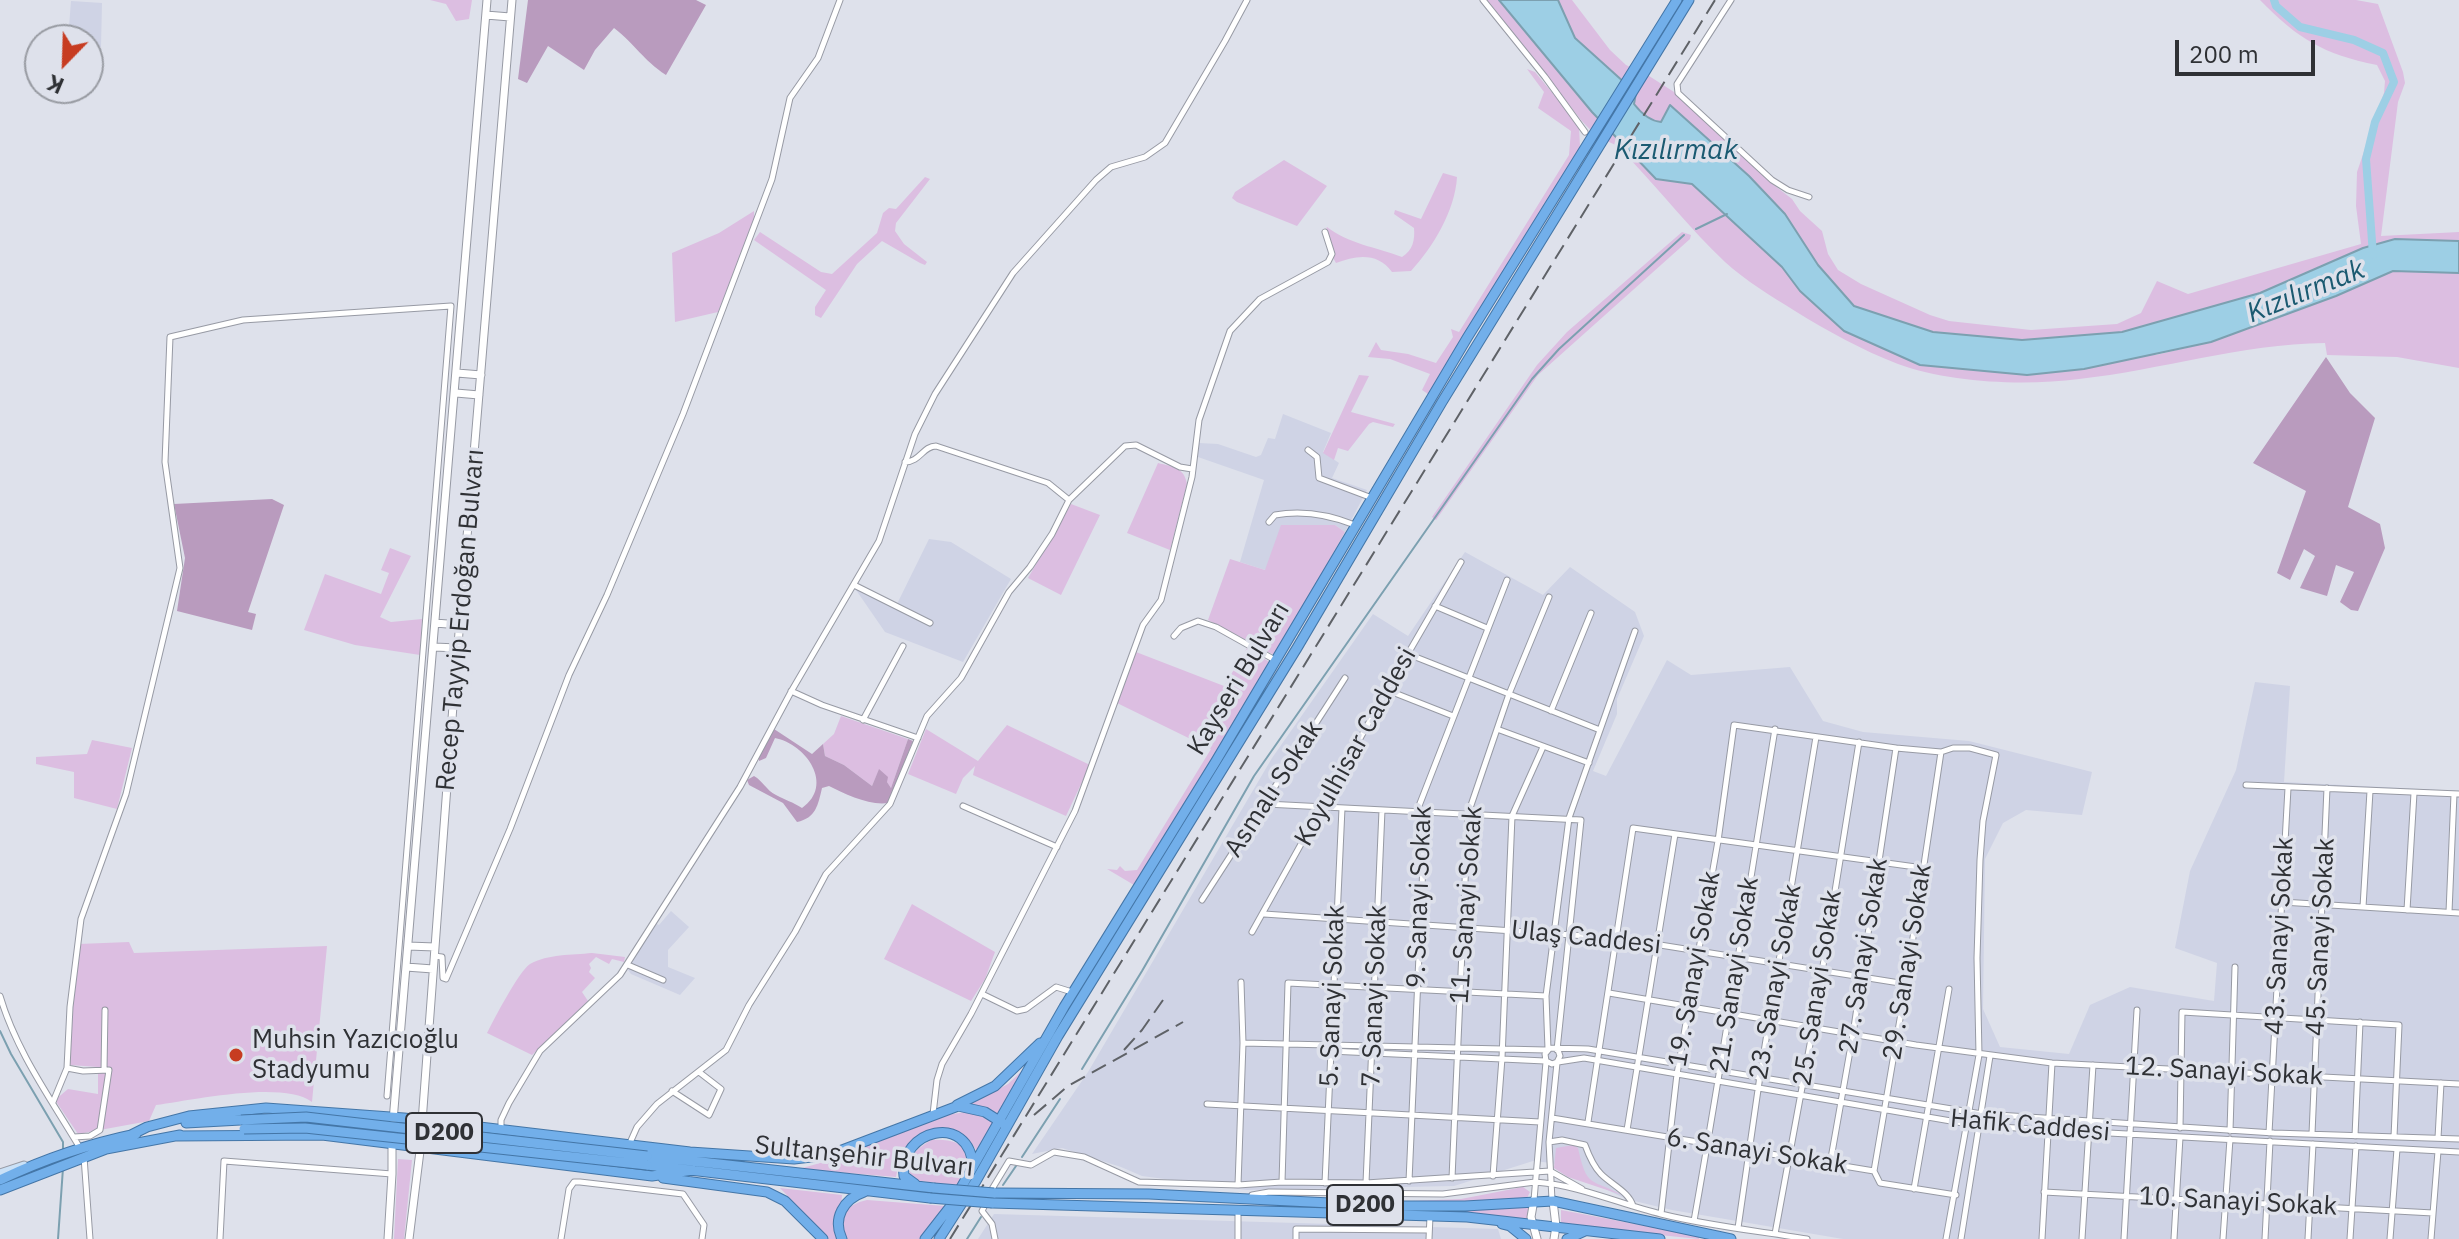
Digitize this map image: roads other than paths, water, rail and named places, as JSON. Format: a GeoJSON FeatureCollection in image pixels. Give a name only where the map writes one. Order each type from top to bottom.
{"type":"FeatureCollection","features":[{"type":"Feature","properties":{"kind":"highway"},"geometry":{"type":"LineString","coordinates":[[1595,144],[1677,0]]}},
{"type":"Feature","properties":{"kind":"highway"},"geometry":{"type":"LineString","coordinates":[[1643,64],[1689,0]]}},
{"type":"Feature","properties":{"kind":"highway","name":"Kayseri Bulvarı"},"geometry":{"type":"LineString","coordinates":[[939,1239],[976,1181],[1050,1031],[1276,661],[1467,338],[1595,144]]}},
{"type":"Feature","properties":{"kind":"highway","name":"Kayseri Bulvarı"},"geometry":{"type":"LineString","coordinates":[[925,1239],[946,1214],[1003,1124],[1291,658],[1595,144]]}},
{"type":"Feature","properties":{"kind":"highway"},"geometry":{"type":"LineString","coordinates":[[131,1135],[147,1127],[189,1116],[266,1108],[422,1121],[690,1152],[794,1159],[818,1157],[853,1147],[981,1095],[995,1086],[1050,1031]]}},
{"type":"Feature","properties":{"kind":"highway"},"geometry":{"type":"LineString","coordinates":[[951,1108],[973,1108],[1003,1124]]}},
{"type":"Feature","properties":{"kind":"highway","name":"Sultanşehir Bulvarı"},"geometry":{"type":"LineString","coordinates":[[0,1193],[78,1154],[131,1135],[195,1122],[305,1128],[809,1174],[917,1186],[932,1193]]}},
{"type":"Feature","properties":{"kind":"highway","name":"Sultanşehir Bulvarı"},"geometry":{"type":"LineString","coordinates":[[0,1180],[45,1159],[242,1124]]}},
{"type":"Feature","properties":{"kind":"highway"},"geometry":{"type":"LineString","coordinates":[[917,1186],[904,1176],[905,1159],[914,1145],[933,1134],[949,1132],[967,1142],[973,1168]]}},
{"type":"Feature","properties":{"kind":"highway"},"geometry":{"type":"LineString","coordinates":[[174,1136],[322,1135],[767,1192],[785,1201],[823,1239]]}},
{"type":"Feature","properties":{"kind":"highway"},"geometry":{"type":"LineString","coordinates":[[690,1152],[809,1174]]}},
{"type":"Feature","properties":{"kind":"highway","name":"Sultanşehir Bulvarı"},"geometry":{"type":"LineString","coordinates":[[647,1160],[693,1170],[866,1191],[993,1198],[1149,1194],[1236,1204],[1487,1219],[1654,1239]]}},
{"type":"Feature","properties":{"kind":"highway"},"geometry":{"type":"LineString","coordinates":[[652,1176],[693,1170]]}},
{"type":"Feature","properties":{"kind":"highway"},"geometry":{"type":"LineString","coordinates":[[842,1239],[838,1226],[841,1211],[850,1198],[866,1191]]}},
{"type":"Feature","properties":{"kind":"highway","name":"Sultanşehir Bulvarı"},"geometry":{"type":"LineString","coordinates":[[1236,1204],[1465,1206],[1553,1201],[1731,1239]]}},
{"type":"Feature","properties":{"kind":"highway"},"geometry":{"type":"LineString","coordinates":[[1487,1219],[1510,1226],[1526,1239]]}},
{"type":"Feature","properties":{"kind":"highway"},"geometry":{"type":"LineString","coordinates":[[1567,1239],[1590,1229]]}},
{"type":"Feature","properties":{"kind":"main road"},"geometry":{"type":"LineString","coordinates":[[0,1173],[45,1159]]}},
{"type":"Feature","properties":{"kind":"street","name":"Recep Tayyip Erdoğan Bulvarı"},"geometry":{"type":"LineString","coordinates":[[388,1239],[391,1145],[406,967],[403,955],[408,946],[487,0]]}},
{"type":"Feature","properties":{"kind":"street","name":"Recep Tayyip Erdoğan Bulvarı"},"geometry":{"type":"LineString","coordinates":[[409,1239],[421,1148],[458,648],[512,0]]}},
{"type":"Feature","properties":{"kind":"street"},"geometry":{"type":"LineString","coordinates":[[408,946],[442,957],[443,978],[446,979],[510,829],[569,675],[607,595],[683,414],[772,179],[790,98],[818,58],[840,0]]}},
{"type":"Feature","properties":{"kind":"street"},"geometry":{"type":"LineString","coordinates":[[501,1131],[501,1120],[509,1103],[540,1051],[628,965],[655,917],[733,799],[791,691],[879,541],[918,424],[1013,273],[1111,167],[1145,157],[1165,143],[1247,0]]}},
{"type":"Feature","properties":{"kind":"street"},"geometry":{"type":"LineString","coordinates":[[1483,0],[1585,132]]}},
{"type":"Feature","properties":{"kind":"street"},"geometry":{"type":"LineString","coordinates":[[1731,0],[1677,84],[1678,93],[1772,180],[1788,190],[1809,197]]}},
{"type":"Feature","properties":{"kind":"street"},"geometry":{"type":"LineString","coordinates":[[486,15],[510,17]]}},
{"type":"Feature","properties":{"kind":"street"},"geometry":{"type":"LineString","coordinates":[[933,1114],[942,1064],[982,994],[1057,847],[1094,765],[1143,625],[1161,600],[1190,487],[1199,420],[1230,331],[1260,299],[1328,262],[1332,254],[1325,232]]}},
{"type":"Feature","properties":{"kind":"street"},"geometry":{"type":"LineString","coordinates":[[53,1102],[67,1068],[70,1007],[81,919],[126,794],[180,568],[165,462],[170,337],[243,320],[451,306],[424,633],[403,955],[387,1096]]}},
{"type":"Feature","properties":{"kind":"street"},"geometry":{"type":"LineString","coordinates":[[445,380],[481,375]]}},
{"type":"Feature","properties":{"kind":"street"},"geometry":{"type":"LineString","coordinates":[[456,393],[479,395]]}},
{"type":"Feature","properties":{"kind":"street"},"geometry":{"type":"LineString","coordinates":[[628,1145],[637,1127],[672,1091],[718,1058],[732,1040],[749,1005],[795,932],[826,874],[890,804],[927,716],[961,678],[1009,592],[1052,534],[1069,500],[1113,457],[1131,445],[1180,467],[1192,469]]}},
{"type":"Feature","properties":{"kind":"street"},"geometry":{"type":"LineString","coordinates":[[905,462],[918,459],[928,448],[936,446],[1048,483],[1069,500]]}},
{"type":"Feature","properties":{"kind":"street"},"geometry":{"type":"LineString","coordinates":[[1308,450],[1317,457],[1319,478],[1373,498]]}},
{"type":"Feature","properties":{"kind":"street"},"geometry":{"type":"LineString","coordinates":[[1269,522],[1275,515],[1291,513],[1330,516],[1356,526]]}},
{"type":"Feature","properties":{"kind":"street","name":"Koyulhisar Caddesi"},"geometry":{"type":"LineString","coordinates":[[1252,932],[1461,562]]}},
{"type":"Feature","properties":{"kind":"street","name":"9. Sanayi Sokak"},"geometry":{"type":"LineString","coordinates":[[1409,1181],[1425,819],[1417,811],[1507,580]]}},
{"type":"Feature","properties":{"kind":"street"},"geometry":{"type":"LineString","coordinates":[[854,585],[930,623]]}},
{"type":"Feature","properties":{"kind":"street","name":"11. Sanayi Sokak"},"geometry":{"type":"LineString","coordinates":[[1452,1178],[1468,814],[1509,694],[1549,597]]}},
{"type":"Feature","properties":{"kind":"street"},"geometry":{"type":"LineString","coordinates":[[1435,606],[1487,628]]}},
{"type":"Feature","properties":{"kind":"street"},"geometry":{"type":"LineString","coordinates":[[1551,711],[1591,613]]}},
{"type":"Feature","properties":{"kind":"street"},"geometry":{"type":"LineString","coordinates":[[1174,636],[1181,628],[1198,621],[1228,633],[1276,661]]}},
{"type":"Feature","properties":{"kind":"street"},"geometry":{"type":"LineString","coordinates":[[435,623],[460,625]]}},
{"type":"Feature","properties":{"kind":"street"},"geometry":{"type":"LineString","coordinates":[[1537,1239],[1532,1225],[1546,1061],[1544,1055],[1547,1050],[1546,996],[1569,818],[1635,631]]}},
{"type":"Feature","properties":{"kind":"street"},"geometry":{"type":"LineString","coordinates":[[424,633],[435,634]]}},
{"type":"Feature","properties":{"kind":"street"},"geometry":{"type":"LineString","coordinates":[[863,720],[903,646]]}},
{"type":"Feature","properties":{"kind":"street"},"geometry":{"type":"LineString","coordinates":[[434,647],[458,648]]}},
{"type":"Feature","properties":{"kind":"street"},"geometry":{"type":"LineString","coordinates":[[1407,654],[1600,730]]}},
{"type":"Feature","properties":{"kind":"street","name":"Asmalı Sokak"},"geometry":{"type":"LineString","coordinates":[[1202,900],[1345,678]]}},
{"type":"Feature","properties":{"kind":"street"},"geometry":{"type":"LineString","coordinates":[[1387,690],[1453,716]]}},
{"type":"Feature","properties":{"kind":"street"},"geometry":{"type":"LineString","coordinates":[[791,691],[918,738]]}},
{"type":"Feature","properties":{"kind":"street","name":"19. Sanayi Sokak"},"geometry":{"type":"LineString","coordinates":[[1661,1214],[1678,1064],[1718,841],[1734,725],[1775,729]]}},
{"type":"Feature","properties":{"kind":"street"},"geometry":{"type":"LineString","coordinates":[[1497,729],[1589,763]]}},
{"type":"Feature","properties":{"kind":"street"},"geometry":{"type":"LineString","coordinates":[[1775,729],[1896,748],[1941,752],[1970,748],[1996,755],[1983,821],[1980,860],[1977,958],[1979,1055],[1946,1239]]}},
{"type":"Feature","properties":{"kind":"street","name":"21. Sanayi Sokak"},"geometry":{"type":"LineString","coordinates":[[1694,1221],[1775,729]]}},
{"type":"Feature","properties":{"kind":"street","name":"23. Sanayi Sokak"},"geometry":{"type":"LineString","coordinates":[[1738,1228],[1816,737]]}},
{"type":"Feature","properties":{"kind":"street","name":"25. Sanayi Sokak"},"geometry":{"type":"LineString","coordinates":[[1775,1234],[1813,1028],[1859,742]]}},
{"type":"Feature","properties":{"kind":"street"},"geometry":{"type":"LineString","coordinates":[[1493,1176],[1502,1058],[1512,816],[1543,747]]}},
{"type":"Feature","properties":{"kind":"street","name":"27. Sanayi Sokak"},"geometry":{"type":"LineString","coordinates":[[1830,1164],[1896,748]]}},
{"type":"Feature","properties":{"kind":"street","name":"29. Sanayi Sokak"},"geometry":{"type":"LineString","coordinates":[[1874,1171],[1941,752]]}},
{"type":"Feature","properties":{"kind":"street"},"geometry":{"type":"LineString","coordinates":[[2246,785],[2457,794],[2449,912]]}},
{"type":"Feature","properties":{"kind":"street","name":"43. Sanayi Sokak"},"geometry":{"type":"LineString","coordinates":[[2269,1133],[2288,788]]}},
{"type":"Feature","properties":{"kind":"street","name":"45. Sanayi Sokak"},"geometry":{"type":"LineString","coordinates":[[2312,1134],[2327,788]]}},
{"type":"Feature","properties":{"kind":"street"},"geometry":{"type":"LineString","coordinates":[[2363,907],[2370,791]]}},
{"type":"Feature","properties":{"kind":"street"},"geometry":{"type":"LineString","coordinates":[[2407,910],[2414,793]]}},
{"type":"Feature","properties":{"kind":"street"},"geometry":{"type":"LineString","coordinates":[[1266,804],[1581,820],[1558,1050],[1560,1057],[1549,1142],[1550,1183],[1556,1226],[1554,1239]]}},
{"type":"Feature","properties":{"kind":"street"},"geometry":{"type":"LineString","coordinates":[[963,806],[1057,847]]}},
{"type":"Feature","properties":{"kind":"street","name":"5. Sanayi Sokak"},"geometry":{"type":"LineString","coordinates":[[1325,1183],[1342,808]]}},
{"type":"Feature","properties":{"kind":"street","name":"7. Sanayi Sokak"},"geometry":{"type":"LineString","coordinates":[[1366,1183],[1382,810]]}},
{"type":"Feature","properties":{"kind":"street"},"geometry":{"type":"LineString","coordinates":[[1588,1122],[1633,828],[1923,868]]}},
{"type":"Feature","properties":{"kind":"street"},"geometry":{"type":"LineString","coordinates":[[1627,1130],[1675,834]]}},
{"type":"Feature","properties":{"kind":"street"},"geometry":{"type":"LineString","coordinates":[[2282,902],[2459,913]]}},
{"type":"Feature","properties":{"kind":"street","name":"Ulaş Caddesi"},"geometry":{"type":"LineString","coordinates":[[1264,914],[1616,938],[1906,984]]}},
{"type":"Feature","properties":{"kind":"street"},"geometry":{"type":"LineString","coordinates":[[628,965],[663,980]]}},
{"type":"Feature","properties":{"kind":"street"},"geometry":{"type":"LineString","coordinates":[[406,967],[433,969]]}},
{"type":"Feature","properties":{"kind":"street"},"geometry":{"type":"LineString","coordinates":[[2230,1131],[2235,967]]}},
{"type":"Feature","properties":{"kind":"street"},"geometry":{"type":"LineString","coordinates":[[1238,1185],[1243,1043],[1241,982]]}},
{"type":"Feature","properties":{"kind":"street"},"geometry":{"type":"LineString","coordinates":[[1282,1182],[1288,983],[1546,996]]}},
{"type":"Feature","properties":{"kind":"street"},"geometry":{"type":"LineString","coordinates":[[982,994],[1017,1011],[1026,1009],[1056,987],[1073,993]]}},
{"type":"Feature","properties":{"kind":"street"},"geometry":{"type":"LineString","coordinates":[[1914,1189],[1949,989]]}},
{"type":"Feature","properties":{"kind":"street","name":"12. Sanayi Sokak"},"geometry":{"type":"LineString","coordinates":[[1609,993],[1979,1055],[2052,1063],[2459,1084]]}},
{"type":"Feature","properties":{"kind":"street"},"geometry":{"type":"LineString","coordinates":[[0,996],[6,1017],[26,1058],[74,1137],[83,1170],[90,1239]]}},
{"type":"Feature","properties":{"kind":"street"},"geometry":{"type":"LineString","coordinates":[[104,1070],[105,1010]]}},
{"type":"Feature","properties":{"kind":"street"},"geometry":{"type":"LineString","coordinates":[[2124,1239],[2137,1010]]}},
{"type":"Feature","properties":{"kind":"street"},"geometry":{"type":"LineString","coordinates":[[2180,1128],[2182,1012],[2399,1025],[2394,1137]]}},
{"type":"Feature","properties":{"kind":"street"},"geometry":{"type":"LineString","coordinates":[[2355,1136],[2360,1022]]}},
{"type":"Feature","properties":{"kind":"street"},"geometry":{"type":"LineString","coordinates":[[1243,1043],[1373,1050],[1413,1056],[1557,1062]]}},
{"type":"Feature","properties":{"kind":"street"},"geometry":{"type":"LineString","coordinates":[[1373,1050],[1413,1047],[1558,1050]]}},
{"type":"Feature","properties":{"kind":"street","name":"Hafik Caddesi"},"geometry":{"type":"LineString","coordinates":[[1558,1050],[1571,1047],[1600,1051],[1982,1114],[2230,1131],[2459,1139]]}},
{"type":"Feature","properties":{"kind":"street"},"geometry":{"type":"LineString","coordinates":[[1961,1239],[1990,1056]]}},
{"type":"Feature","properties":{"kind":"street","name":"Hafik Caddesi"},"geometry":{"type":"LineString","coordinates":[[1557,1062],[1584,1058],[1980,1126],[2459,1152]]}},
{"type":"Feature","properties":{"kind":"street"},"geometry":{"type":"LineString","coordinates":[[2042,1239],[2052,1063]]}},
{"type":"Feature","properties":{"kind":"street"},"geometry":{"type":"LineString","coordinates":[[2082,1239],[2093,1065]]}},
{"type":"Feature","properties":{"kind":"street"},"geometry":{"type":"LineString","coordinates":[[67,1068],[109,1070],[100,1130],[90,1136],[74,1137]]}},
{"type":"Feature","properties":{"kind":"street"},"geometry":{"type":"LineString","coordinates":[[672,1091],[709,1115],[721,1089],[699,1072]]}},
{"type":"Feature","properties":{"kind":"street"},"geometry":{"type":"LineString","coordinates":[[2438,1138],[2441,1083]]}},
{"type":"Feature","properties":{"kind":"street"},"geometry":{"type":"LineString","coordinates":[[1207,1104],[1540,1122]]}},
{"type":"Feature","properties":{"kind":"street","name":"6. Sanayi Sokak"},"geometry":{"type":"LineString","coordinates":[[1552,1118],[1874,1171],[1880,1183],[1956,1195]]}},
{"type":"Feature","properties":{"kind":"street"},"geometry":{"type":"LineString","coordinates":[[2174,1239],[2180,1137]]}},
{"type":"Feature","properties":{"kind":"street"},"geometry":{"type":"LineString","coordinates":[[2223,1239],[2230,1139]]}},
{"type":"Feature","properties":{"kind":"street"},"geometry":{"type":"LineString","coordinates":[[1549,1142],[1562,1140],[1585,1145],[1599,1172],[1631,1197],[1634,1207]]}},
{"type":"Feature","properties":{"kind":"street"},"geometry":{"type":"LineString","coordinates":[[2265,1239],[2270,1141]]}},
{"type":"Feature","properties":{"kind":"street"},"geometry":{"type":"LineString","coordinates":[[2308,1239],[2313,1144]]}},
{"type":"Feature","properties":{"kind":"street"},"geometry":{"type":"LineString","coordinates":[[2350,1239],[2356,1146]]}},
{"type":"Feature","properties":{"kind":"street"},"geometry":{"type":"LineString","coordinates":[[2390,1239],[2397,1149]]}},
{"type":"Feature","properties":{"kind":"street"},"geometry":{"type":"LineString","coordinates":[[2431,1239],[2438,1151]]}},
{"type":"Feature","properties":{"kind":"street"},"geometry":{"type":"LineString","coordinates":[[995,1239],[992,1224],[982,1211],[994,1183],[1009,1161],[1031,1165],[1054,1152],[1084,1157],[1139,1182],[1238,1185],[1366,1183],[1550,1171],[1582,1189]]}},
{"type":"Feature","properties":{"kind":"street"},"geometry":{"type":"LineString","coordinates":[[220,1239],[224,1161],[392,1174]]}},
{"type":"Feature","properties":{"kind":"street"},"geometry":{"type":"LineString","coordinates":[[561,1239],[569,1189],[574,1182],[683,1194],[704,1225],[702,1239]]}},
{"type":"Feature","properties":{"kind":"street"},"geometry":{"type":"LineString","coordinates":[[1238,1239],[1236,1204],[1269,1192],[1443,1194],[1535,1182],[1582,1189],[1634,1207],[1694,1221],[1807,1239]]}},
{"type":"Feature","properties":{"kind":"street","name":"10. Sanayi Sokak"},"geometry":{"type":"LineString","coordinates":[[2044,1192],[2433,1213]]}},
{"type":"Feature","properties":{"kind":"street"},"geometry":{"type":"LineString","coordinates":[[1429,1239],[1430,1215]]}},
{"type":"Feature","properties":{"kind":"street"},"geometry":{"type":"LineString","coordinates":[[1296,1239],[1296,1229],[1429,1230]]}},
{"type":"Feature","properties":{"kind":"water","name":"Kızılırmak"},"geometry":{"type":"Polygon","coordinates":[[[1499,0],[1558,0],[1575,38],[1636,93],[1634,104],[1649,118],[1661,122],[1670,105],[1749,176],[1785,214],[1818,265],[1854,306],[1933,332],[2022,340],[2122,332],[2260,293],[2363,248],[2395,239],[2459,241],[2459,273],[2393,271],[2336,296],[2211,342],[2084,369],[2027,375],[1920,365],[1844,331],[1800,291],[1782,267],[1692,184],[1656,179],[1592,112],[1499,0]]]}},
{"type":"Feature","properties":{"kind":"waterway"},"geometry":{"type":"LineString","coordinates":[[2274,0],[2276,6],[2300,27],[2354,40],[2383,53],[2394,82],[2375,122],[2366,159],[2373,255]]}},
{"type":"Feature","properties":{"kind":"waterway"},"geometry":{"type":"LineString","coordinates":[[1696,229],[1727,214]]}},
{"type":"Feature","properties":{"kind":"waterway"},"geometry":{"type":"LineString","coordinates":[[1082,1069],[1254,776],[1532,379],[1559,349],[1684,235]]}},
{"type":"Feature","properties":{"kind":"waterway"},"geometry":{"type":"LineString","coordinates":[[0,1031],[63,1142],[63,1150]]}},
{"type":"Feature","properties":{"kind":"waterway"},"geometry":{"type":"LineString","coordinates":[[1022,1157],[1060,1099]]}},
{"type":"Feature","properties":{"kind":"waterway"},"geometry":{"type":"LineString","coordinates":[[1003,1185],[1016,1166]]}},
{"type":"Feature","properties":{"kind":"waterway"},"geometry":{"type":"LineString","coordinates":[[58,1239],[63,1168]]}},
{"type":"Feature","properties":{"kind":"waterway"},"geometry":{"type":"LineString","coordinates":[[967,1239],[981,1217]]}},
{"type":"Feature","properties":{"kind":"railway"},"geometry":{"type":"LineString","coordinates":[[950,1239],[1715,0]]}},
{"type":"Feature","properties":{"kind":"railway"},"geometry":{"type":"LineString","coordinates":[[1124,1050],[1163,1000]]}},
{"type":"Feature","properties":{"kind":"railway"},"geometry":{"type":"LineString","coordinates":[[1034,1115],[1068,1086],[1183,1022]]}},
{"type":"Feature","properties":{"kind":"place","name":"Muhsin Yazıcıoğlu Stadyumu"},"geometry":{"type":"Point","coordinates":[236,1055]}}]}
